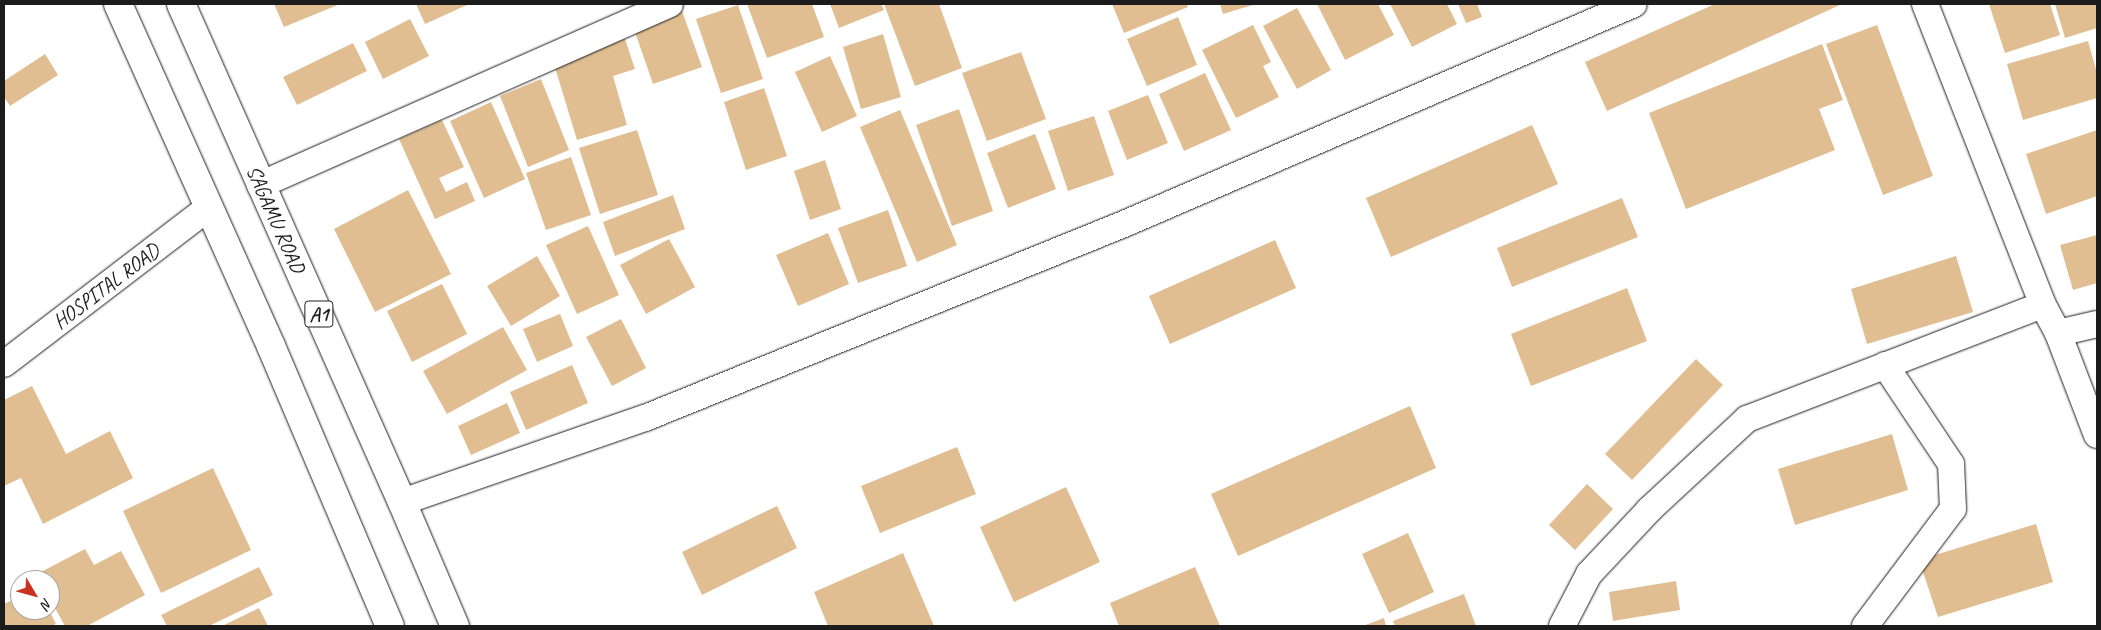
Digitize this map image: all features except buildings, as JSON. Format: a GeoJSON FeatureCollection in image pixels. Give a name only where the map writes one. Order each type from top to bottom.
{"type":"FeatureCollection","features":[{"type":"Feature","properties":{"kind":"highway"},"geometry":{"type":"LineString","coordinates":[[118,4],[270,346],[390,626]]}},
{"type":"Feature","properties":{"kind":"highway","name":"SAGAMU ROAD"},"geometry":{"type":"LineString","coordinates":[[181,4],[455,626]]}},
{"type":"Feature","properties":{"kind":"street"},"geometry":{"type":"LineString","coordinates":[[260,185],[670,4]]}},
{"type":"Feature","properties":{"kind":"street"},"geometry":{"type":"LineString","coordinates":[[402,502],[645,418],[1041,258],[1634,4]]}},
{"type":"Feature","properties":{"kind":"street"},"geometry":{"type":"LineString","coordinates":[[1925,4],[2043,305],[2058,333],[2097,435]]}},
{"type":"Feature","properties":{"kind":"street","name":"HOSPITAL ROAD"},"geometry":{"type":"LineString","coordinates":[[4,364],[208,208]]}},
{"type":"Feature","properties":{"kind":"street"},"geometry":{"type":"LineString","coordinates":[[1562,626],[1589,574],[1648,510],[1747,419],[2043,305]]}},
{"type":"Feature","properties":{"kind":"street"},"geometry":{"type":"LineString","coordinates":[[2058,333],[2097,324]]}},
{"type":"Feature","properties":{"kind":"street"},"geometry":{"type":"LineString","coordinates":[[1865,626],[1953,509],[1951,464],[1884,365]]}}]}
